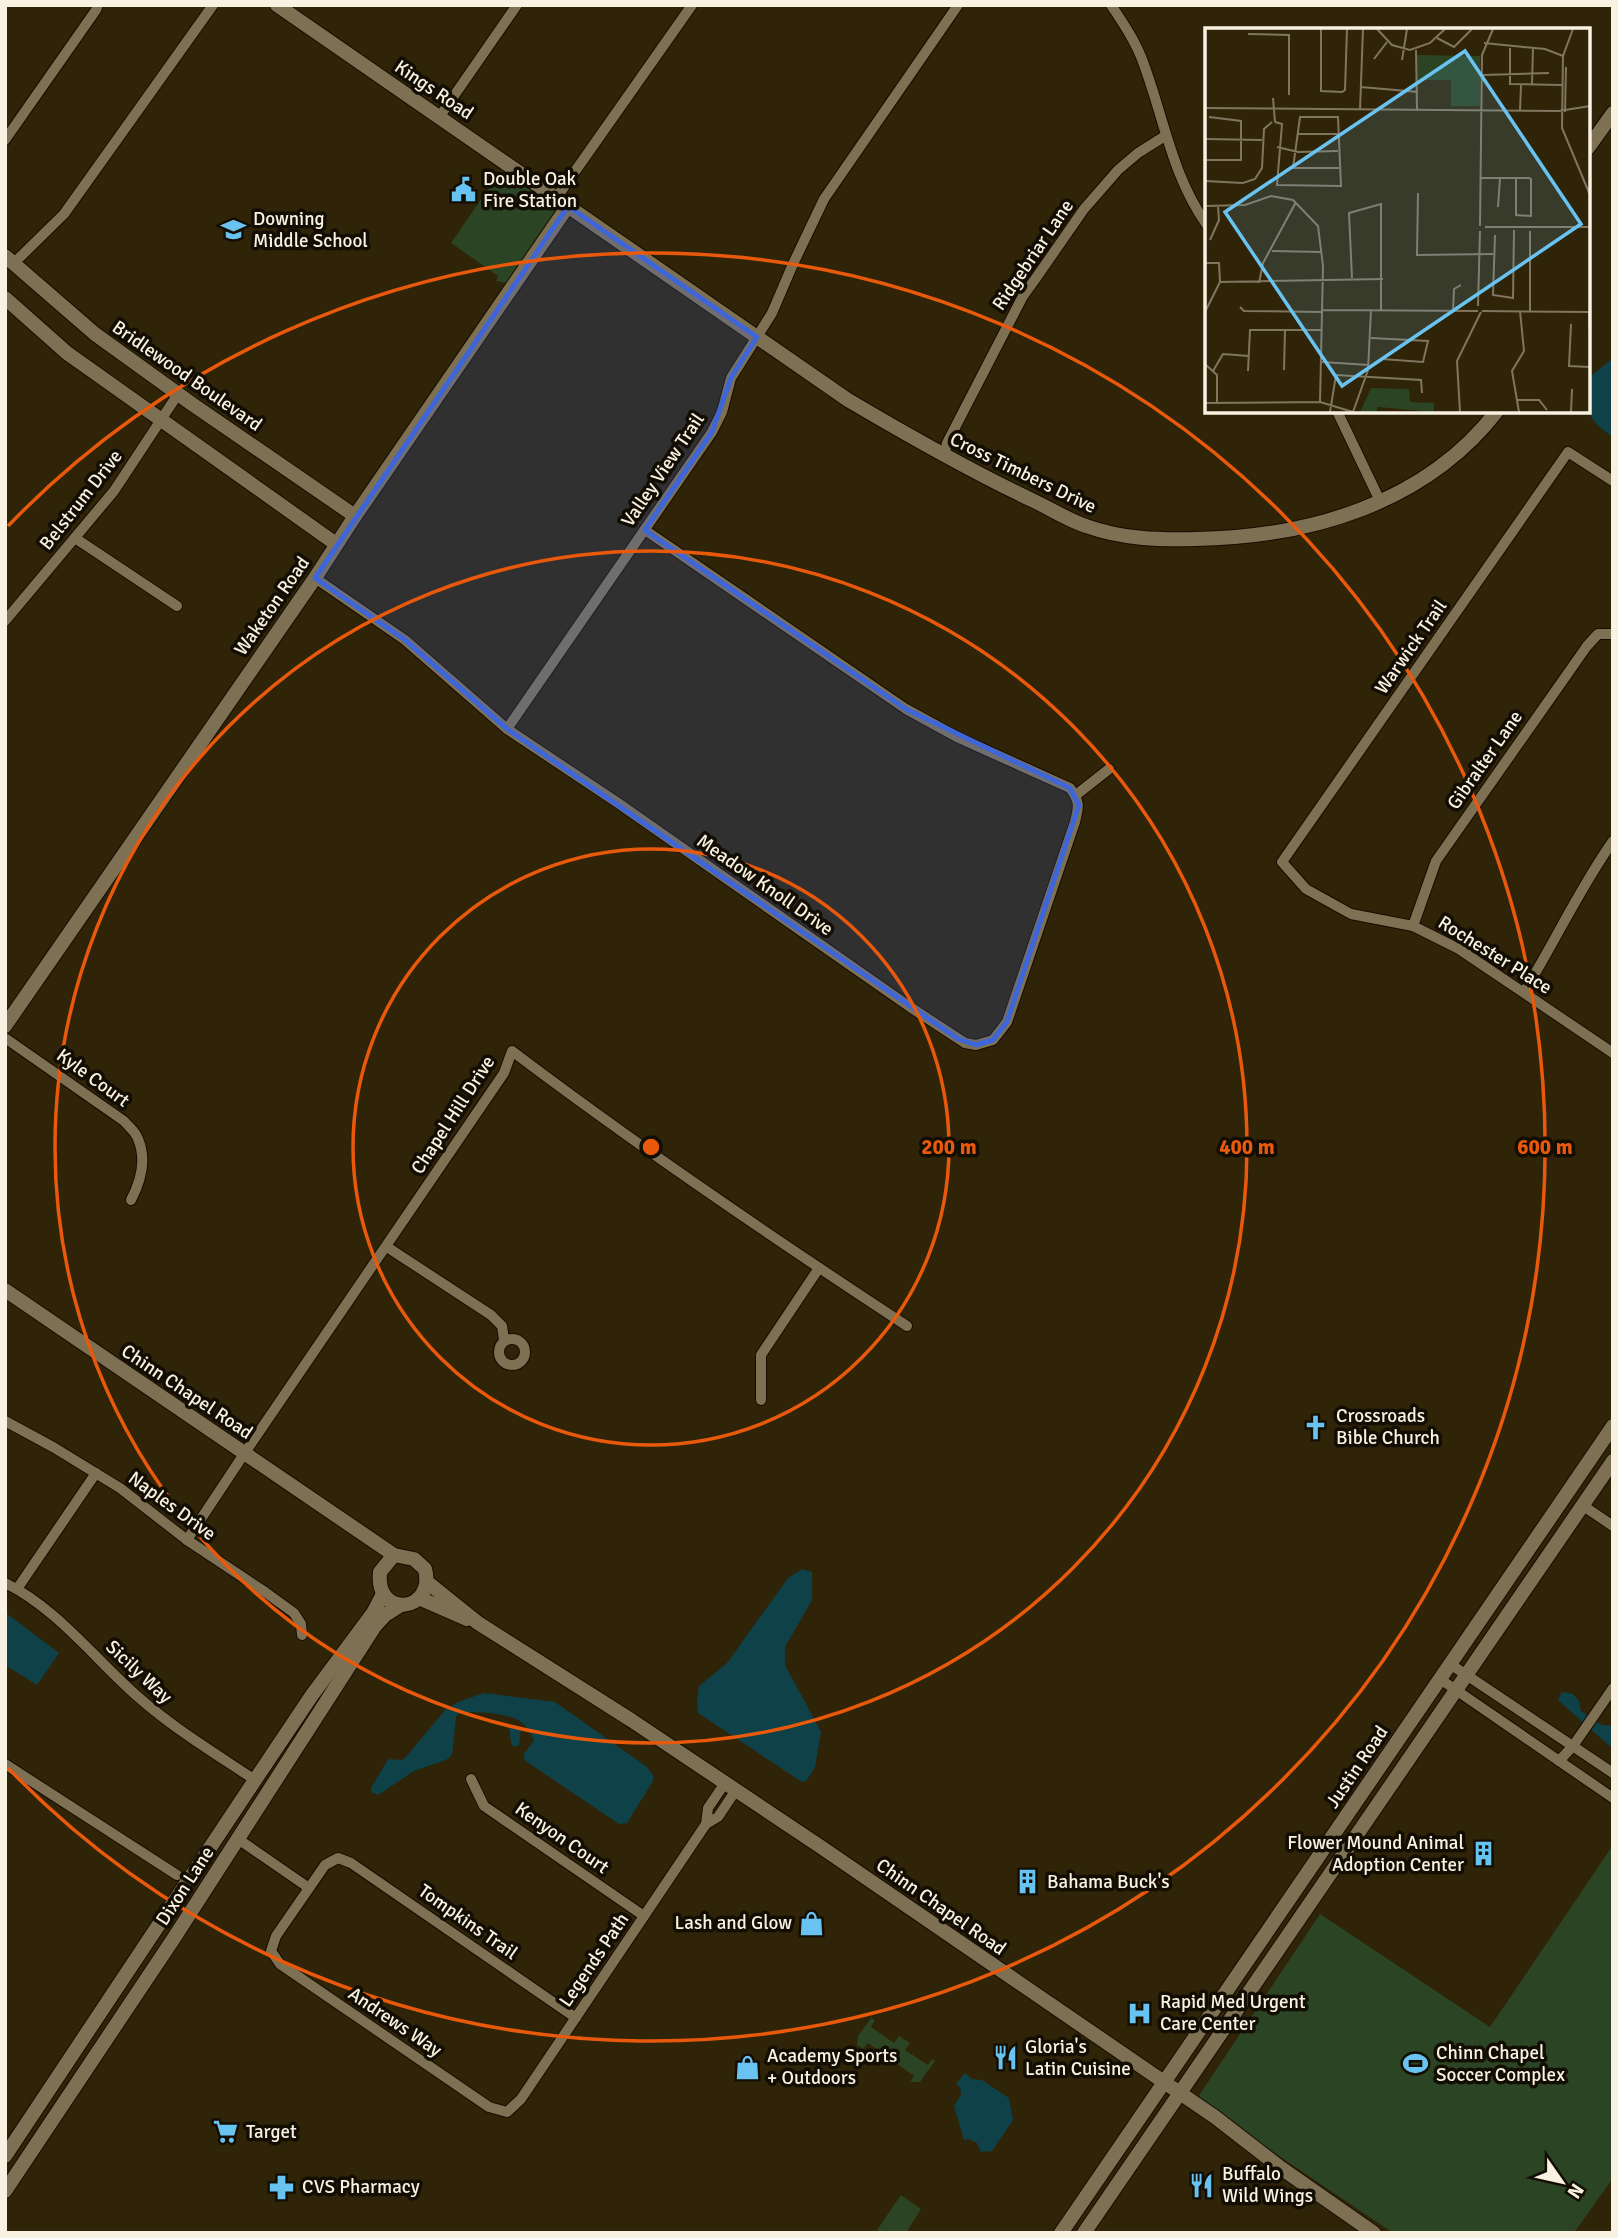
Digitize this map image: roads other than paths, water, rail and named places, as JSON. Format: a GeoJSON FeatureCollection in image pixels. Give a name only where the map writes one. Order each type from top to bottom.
{"type":"FeatureCollection","features":[{"type":"Feature","properties":{"kind":"street"},"geometry":{"type":"LineString","coordinates":[[5,139],[97,5]]}},
{"type":"Feature","properties":{"kind":"street"},"geometry":{"type":"LineString","coordinates":[[9,260],[64,214],[213,5]]}},
{"type":"Feature","properties":{"kind":"street","name":"Kings Road"},"geometry":{"type":"LineString","coordinates":[[277,5],[563,202]]}},
{"type":"Feature","properties":{"kind":"street"},"geometry":{"type":"LineString","coordinates":[[440,116],[517,5]]}},
{"type":"Feature","properties":{"kind":"street"},"geometry":{"type":"LineString","coordinates":[[563,202],[692,5]]}},
{"type":"Feature","properties":{"kind":"street","name":"Valley View Trail"},"geometry":{"type":"LineString","coordinates":[[507,729],[712,432],[722,412],[731,378],[772,313],[824,199],[958,5]]}},
{"type":"Feature","properties":{"kind":"street"},"geometry":{"type":"LineString","coordinates":[[1111,5],[1143,60],[1184,186],[1205,222]]}},
{"type":"Feature","properties":{"kind":"street"},"geometry":{"type":"LineString","coordinates":[[1590,145],[1613,113]]}},
{"type":"Feature","properties":{"kind":"street","name":"Ridgebriar Lane"},"geometry":{"type":"LineString","coordinates":[[944,456],[947,443],[1005,329],[1036,278],[1084,209],[1118,170],[1129,159],[1166,136]]}},
{"type":"Feature","properties":{"kind":"street","name":"Cross Timbers Drive"},"geometry":{"type":"LineString","coordinates":[[563,202],[848,400],[944,456],[1086,526],[1126,537],[1162,540],[1268,535],[1301,529],[1355,513],[1402,492],[1452,458],[1495,413]]}},
{"type":"Feature","properties":{"kind":"street","name":"Waketon Road"},"geometry":{"type":"LineString","coordinates":[[5,1026],[316,578],[563,202]]}},
{"type":"Feature","properties":{"kind":"street","name":"Bridlewood Boulevard"},"geometry":{"type":"LineString","coordinates":[[9,260],[95,334],[355,516]]}},
{"type":"Feature","properties":{"kind":"street"},"geometry":{"type":"LineString","coordinates":[[5,298],[67,353],[336,544]]}},
{"type":"Feature","properties":{"kind":"street","name":"Belstrum Drive"},"geometry":{"type":"LineString","coordinates":[[5,621],[114,491],[178,394]]}},
{"type":"Feature","properties":{"kind":"street"},"geometry":{"type":"LineString","coordinates":[[1338,413],[1381,503]]}},
{"type":"Feature","properties":{"kind":"street","name":"Warwick Trail"},"geometry":{"type":"LineString","coordinates":[[1282,862],[1568,452],[1613,481]]}},
{"type":"Feature","properties":{"kind":"street"},"geometry":{"type":"LineString","coordinates":[[645,530],[906,709],[969,743],[1070,788],[1076,795],[1109,769]]}},
{"type":"Feature","properties":{"kind":"street"},"geometry":{"type":"LineString","coordinates":[[75,538],[177,606]]}},
{"type":"Feature","properties":{"kind":"street","name":"Meadow Knoll Drive"},"geometry":{"type":"LineString","coordinates":[[316,578],[405,640],[507,729],[958,1039],[976,1045],[993,1041],[1007,1022],[1075,822],[1079,805],[1076,795]]}},
{"type":"Feature","properties":{"kind":"street","name":"Gibralter Lane"},"geometry":{"type":"LineString","coordinates":[[1413,926],[1436,860],[1587,646],[1598,634],[1611,633]]}},
{"type":"Feature","properties":{"kind":"street"},"geometry":{"type":"LineString","coordinates":[[1524,992],[1590,874],[1613,841]]}},
{"type":"Feature","properties":{"kind":"street","name":"Rochester Place"},"geometry":{"type":"LineString","coordinates":[[1282,862],[1306,889],[1351,914],[1413,926],[1459,949],[1613,1053]]}},
{"type":"Feature","properties":{"kind":"street","name":"Kyle Court"},"geometry":{"type":"LineString","coordinates":[[5,1038],[124,1121],[138,1138],[142,1161],[141,1180],[131,1200]]}},
{"type":"Feature","properties":{"kind":"street","name":"Chapel Hill Drive"},"geometry":{"type":"LineString","coordinates":[[187,1541],[504,1073],[512,1051],[576,1099],[906,1326]]}},
{"type":"Feature","properties":{"kind":"street"},"geometry":{"type":"LineString","coordinates":[[387,1247],[491,1315],[502,1326],[504,1340]]}},
{"type":"Feature","properties":{"kind":"street"},"geometry":{"type":"LineString","coordinates":[[761,1400],[761,1355],[819,1268]]}},
{"type":"Feature","properties":{"kind":"street","name":"Chinn Chapel Road"},"geometry":{"type":"LineString","coordinates":[[5,1290],[394,1555]]}},
{"type":"Feature","properties":{"kind":"street","name":"Naples Drive"},"geometry":{"type":"LineString","coordinates":[[5,1421],[120,1488],[187,1541],[294,1613],[301,1624],[302,1634]]}},
{"type":"Feature","properties":{"kind":"street","name":"Justin Road"},"geometry":{"type":"LineString","coordinates":[[1061,2233],[1613,1426]]}},
{"type":"Feature","properties":{"kind":"street","name":"Justin Road"},"geometry":{"type":"LineString","coordinates":[[1084,2233],[1613,1461]]}},
{"type":"Feature","properties":{"kind":"street"},"geometry":{"type":"LineString","coordinates":[[17,1589],[96,1473]]}},
{"type":"Feature","properties":{"kind":"street"},"geometry":{"type":"LineString","coordinates":[[1582,1505],[1613,1526]]}},
{"type":"Feature","properties":{"kind":"street","name":"Chinn Chapel Road"},"geometry":{"type":"LineString","coordinates":[[347,1525],[376,1556],[380,1572]]}},
{"type":"Feature","properties":{"kind":"street"},"geometry":{"type":"LineString","coordinates":[[394,1555],[414,1559],[425,1569],[427,1582],[419,1598],[399,1606],[383,1594],[379,1582],[380,1572],[394,1555]]}},
{"type":"Feature","properties":{"kind":"street","name":"Chinn Chapel Road"},"geometry":{"type":"LineString","coordinates":[[427,1582],[478,1623],[730,1787],[1215,2117],[1281,2168],[1374,2233]]}},
{"type":"Feature","properties":{"kind":"street","name":"Sicily Way"},"geometry":{"type":"LineString","coordinates":[[5,1583],[17,1589],[76,1635],[160,1717],[254,1780]]}},
{"type":"Feature","properties":{"kind":"street","name":"Dixon Lane"},"geometry":{"type":"LineString","coordinates":[[5,2156],[254,1780],[373,1613],[383,1594]]}},
{"type":"Feature","properties":{"kind":"street","name":"Chinn Chapel Road"},"geometry":{"type":"LineString","coordinates":[[419,1598],[450,1614],[478,1623]]}},
{"type":"Feature","properties":{"kind":"street","name":"Dixon Lane"},"geometry":{"type":"LineString","coordinates":[[5,2191],[375,1626],[399,1606]]}},
{"type":"Feature","properties":{"kind":"street"},"geometry":{"type":"LineString","coordinates":[[1450,1664],[1613,1773]]}},
{"type":"Feature","properties":{"kind":"street"},"geometry":{"type":"LineString","coordinates":[[1440,1679],[1613,1798]]}},
{"type":"Feature","properties":{"kind":"street"},"geometry":{"type":"LineString","coordinates":[[1559,1761],[1573,1746],[1613,1688]]}},
{"type":"Feature","properties":{"kind":"street"},"geometry":{"type":"LineString","coordinates":[[5,1764],[177,1875]]}},
{"type":"Feature","properties":{"kind":"street","name":"Kenyon Court"},"geometry":{"type":"LineString","coordinates":[[471,1779],[484,1806],[644,1916]]}},
{"type":"Feature","properties":{"kind":"street","name":"Legends Path"},"geometry":{"type":"LineString","coordinates":[[507,2112],[521,2099],[706,1824],[718,1818],[730,1787]]}},
{"type":"Feature","properties":{"kind":"street"},"geometry":{"type":"LineString","coordinates":[[237,1839],[309,1888]]}},
{"type":"Feature","properties":{"kind":"street","name":"Tompkins Trail"},"geometry":{"type":"LineString","coordinates":[[309,1888],[325,1865],[338,1858],[351,1863],[576,2018]]}},
{"type":"Feature","properties":{"kind":"street","name":"Andrews Way"},"geometry":{"type":"LineString","coordinates":[[309,1888],[276,1936],[271,1951],[280,1964],[489,2107],[507,2112]]}},
{"type":"Feature","properties":{"kind":"street"},"geometry":{"type":"LineString","coordinates":[[130,1967],[146,1979]]}},
{"type":"Feature","properties":{"kind":"street"},"geometry":{"type":"LineString","coordinates":[[27,2123],[44,2133]]}},
{"type":"Feature","properties":{"kind":"water"},"geometry":{"type":"Polygon","coordinates":[[[1613,358],[1613,437],[1592,418],[1590,376],[1613,358]]]}},
{"type":"Feature","properties":{"kind":"water"},"geometry":{"type":"Polygon","coordinates":[[[802,1569],[812,1572],[812,1600],[785,1647],[785,1665],[821,1732],[815,1767],[807,1780],[802,1782],[698,1713],[697,1701],[699,1686],[727,1663],[788,1578],[802,1569]]]}},
{"type":"Feature","properties":{"kind":"water"},"geometry":{"type":"Polygon","coordinates":[[[6,1613],[59,1653],[37,1685],[5,1665],[6,1613]]]}},
{"type":"Feature","properties":{"kind":"water"},"geometry":{"type":"Polygon","coordinates":[[[1562,1692],[1573,1694],[1579,1701],[1581,1711],[1602,1725],[1613,1726],[1613,1749],[1558,1700],[1562,1692]]]}},
{"type":"Feature","properties":{"kind":"water"},"geometry":{"type":"Polygon","coordinates":[[[484,1693],[555,1702],[647,1767],[653,1775],[653,1781],[627,1823],[619,1824],[527,1762],[524,1754],[534,1740],[527,1728],[516,1719],[491,1713],[459,1713],[456,1717],[452,1755],[446,1760],[414,1771],[378,1795],[371,1792],[387,1761],[405,1758],[446,1709],[484,1693]]]}},
{"type":"Feature","properties":{"kind":"water"},"geometry":{"type":"Polygon","coordinates":[[[509,1726],[521,1727],[519,1746],[512,1746],[509,1726]]]}},
{"type":"Feature","properties":{"kind":"water"},"geometry":{"type":"Polygon","coordinates":[[[965,2073],[972,2079],[982,2080],[1009,2098],[1013,2120],[992,2151],[981,2152],[977,2143],[964,2140],[954,2106],[961,2095],[960,2087],[956,2084],[965,2073]]]}},
{"type":"Feature","properties":{"kind":"place","name":"Double Oak Fire Station"},"geometry":{"type":"Point","coordinates":[463,190]}},
{"type":"Feature","properties":{"kind":"place","name":"Downing Middle School"},"geometry":{"type":"Point","coordinates":[233,230]}},
{"type":"Feature","properties":{"kind":"place","name":"Crossroads Bible Church"},"geometry":{"type":"Point","coordinates":[1316,1427]}},
{"type":"Feature","properties":{"kind":"place","name":"Flower Mound Animal Adoption Center"},"geometry":{"type":"Point","coordinates":[1484,1854]}},
{"type":"Feature","properties":{"kind":"place","name":"Bahama Buck's"},"geometry":{"type":"Point","coordinates":[1027,1882]}},
{"type":"Feature","properties":{"kind":"place","name":"Lash and Glow"},"geometry":{"type":"Point","coordinates":[812,1923]}},
{"type":"Feature","properties":{"kind":"place","name":"Rapid Med Urgent Care Center"},"geometry":{"type":"Point","coordinates":[1140,2013]}},
{"type":"Feature","properties":{"kind":"place","name":"Gloria's Latin Cuisine"},"geometry":{"type":"Point","coordinates":[1005,2058]}},
{"type":"Feature","properties":{"kind":"place","name":"Chinn Chapel Soccer Complex"},"geometry":{"type":"Point","coordinates":[1416,2064]}},
{"type":"Feature","properties":{"kind":"place","name":"Academy Sports + Outdoors"},"geometry":{"type":"Point","coordinates":[747,2067]}},
{"type":"Feature","properties":{"kind":"place","name":"Target"},"geometry":{"type":"Point","coordinates":[226,2132]}},
{"type":"Feature","properties":{"kind":"place","name":"Buffalo Wild Wings"},"geometry":{"type":"Point","coordinates":[1202,2185]}},
{"type":"Feature","properties":{"kind":"place","name":"CVS Pharmacy"},"geometry":{"type":"Point","coordinates":[282,2187]}}]}
